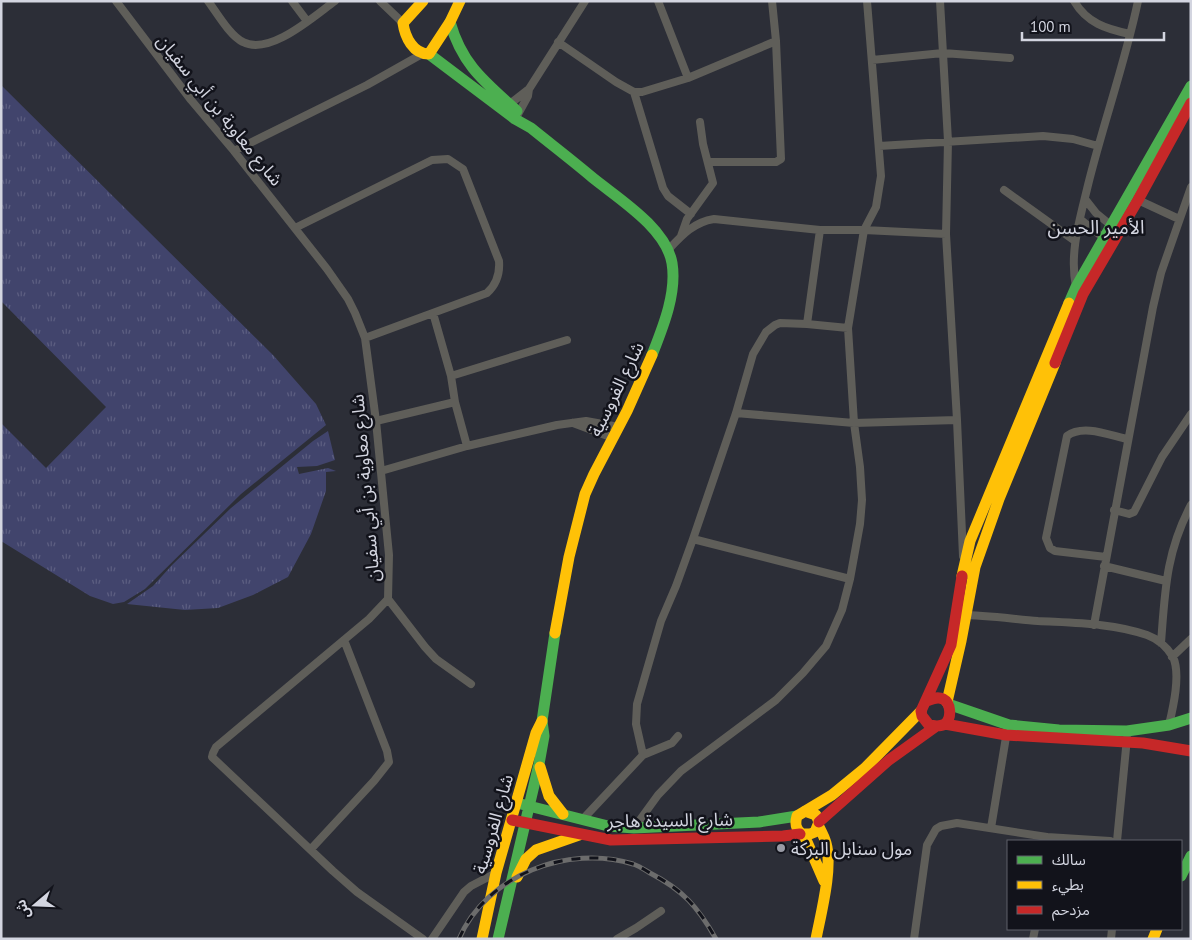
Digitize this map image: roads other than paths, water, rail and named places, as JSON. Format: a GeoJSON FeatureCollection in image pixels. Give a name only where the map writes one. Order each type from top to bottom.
{"type":"FeatureCollection","features":[{"type":"Feature","properties":{"kind":"street","name":"شارع معاوية بن أبي سفيان"},"geometry":{"type":"LineString","coordinates":[[116,1],[191,100],[234,151],[327,269],[348,299],[365,338],[376,421],[389,555],[388,598],[344,640],[216,747],[212,757],[357,892],[423,939]]}},
{"type":"Feature","properties":{"kind":"street"},"geometry":{"type":"LineString","coordinates":[[208,1],[238,38],[245,43],[254,45],[278,41],[335,1]]}},
{"type":"Feature","properties":{"kind":"street"},"geometry":{"type":"LineString","coordinates":[[292,1],[308,21]]}},
{"type":"Feature","properties":{"kind":"street"},"geometry":{"type":"LineString","coordinates":[[380,1],[403,23],[423,1]]}},
{"type":"Feature","properties":{"kind":"street"},"geometry":{"type":"LineString","coordinates":[[507,107],[529,89],[585,1]]}},
{"type":"Feature","properties":{"kind":"street"},"geometry":{"type":"LineString","coordinates":[[658,1],[688,78]]}},
{"type":"Feature","properties":{"kind":"street"},"geometry":{"type":"LineString","coordinates":[[708,162],[776,162],[781,159],[776,41],[772,1]]}},
{"type":"Feature","properties":{"kind":"street"},"geometry":{"type":"LineString","coordinates":[[634,828],[658,795],[681,770],[776,700],[803,673],[826,646],[842,610],[860,524],[862,500],[854,423],[848,328],[864,230],[876,207],[881,176],[867,1]]}},
{"type":"Feature","properties":{"kind":"street"},"geometry":{"type":"LineString","coordinates":[[802,834],[812,834],[819,824],[889,760],[950,717],[948,703],[955,670],[964,564],[958,420],[946,234],[948,141],[940,1]]}},
{"type":"Feature","properties":{"kind":"street"},"geometry":{"type":"LineString","coordinates":[[1074,1],[1080,10],[1094,22],[1106,29],[1130,34]]}},
{"type":"Feature","properties":{"kind":"street"},"geometry":{"type":"LineString","coordinates":[[1076,286],[1073,267],[1075,241],[1098,146],[1138,1]]}},
{"type":"Feature","properties":{"kind":"street"},"geometry":{"type":"LineString","coordinates":[[234,151],[426,54],[450,22],[461,2]]}},
{"type":"Feature","properties":{"kind":"street","name":"شارع الفروسية"},"geometry":{"type":"LineString","coordinates":[[450,22],[462,57],[477,75],[507,107],[531,128],[637,212],[668,250],[672,265],[670,298],[661,333],[649,364],[582,502],[569,551],[542,721],[544,736],[539,764],[523,804],[512,820],[496,873],[482,939]]}},
{"type":"Feature","properties":{"kind":"street","name":"شارع الفروسية"},"geometry":{"type":"LineString","coordinates":[[403,23],[407,37],[416,49],[507,107]]}},
{"type":"Feature","properties":{"kind":"street"},"geometry":{"type":"LineString","coordinates":[[558,42],[616,82],[634,92],[642,92],[688,78],[776,41]]}},
{"type":"Feature","properties":{"kind":"street"},"geometry":{"type":"LineString","coordinates":[[872,60],[943,53],[1010,58]]}},
{"type":"Feature","properties":{"kind":"street"},"geometry":{"type":"LineString","coordinates":[[1191,86],[1115,228],[1083,294],[999,499],[975,567],[961,615],[924,706],[925,721],[940,725],[1127,737],[1144,743],[1191,751]]}},
{"type":"Feature","properties":{"kind":"street"},"geometry":{"type":"LineString","coordinates":[[517,116],[528,96],[529,89]]}},
{"type":"Feature","properties":{"kind":"street"},"geometry":{"type":"LineString","coordinates":[[634,92],[663,188],[668,196],[690,214]]}},
{"type":"Feature","properties":{"kind":"street"},"geometry":{"type":"LineString","coordinates":[[1115,228],[1138,200],[1191,103]]}},
{"type":"Feature","properties":{"kind":"street"},"geometry":{"type":"LineString","coordinates":[[680,237],[690,214],[712,186],[713,178],[703,144],[700,122]]}},
{"type":"Feature","properties":{"kind":"street"},"geometry":{"type":"LineString","coordinates":[[879,146],[1043,136],[1073,139],[1098,146]]}},
{"type":"Feature","properties":{"kind":"street"},"geometry":{"type":"LineString","coordinates":[[295,228],[432,160],[448,159],[462,169],[499,261],[500,270],[494,286],[487,293],[365,338]]}},
{"type":"Feature","properties":{"kind":"street"},"geometry":{"type":"LineString","coordinates":[[1094,625],[1156,290],[1191,187]]}},
{"type":"Feature","properties":{"kind":"street"},"geometry":{"type":"LineString","coordinates":[[1004,190],[1075,241]]}},
{"type":"Feature","properties":{"kind":"street"},"geometry":{"type":"LineString","coordinates":[[1085,199],[1096,213],[1115,228]]}},
{"type":"Feature","properties":{"kind":"street"},"geometry":{"type":"LineString","coordinates":[[1138,200],[1179,219]]}},
{"type":"Feature","properties":{"kind":"street"},"geometry":{"type":"LineString","coordinates":[[668,250],[680,237],[697,224],[704,220],[714,219],[820,230],[946,234]]}},
{"type":"Feature","properties":{"kind":"street"},"geometry":{"type":"LineString","coordinates":[[1080,219],[1108,242]]}},
{"type":"Feature","properties":{"kind":"street"},"geometry":{"type":"LineString","coordinates":[[807,324],[820,230]]}},
{"type":"Feature","properties":{"kind":"street"},"geometry":{"type":"LineString","coordinates":[[964,564],[970,541],[1076,286],[1108,242]]}},
{"type":"Feature","properties":{"kind":"street"},"geometry":{"type":"LineString","coordinates":[[433,313],[451,376],[467,446]]}},
{"type":"Feature","properties":{"kind":"street"},"geometry":{"type":"LineString","coordinates":[[643,756],[636,724],[637,704],[661,621],[693,539],[736,413],[753,354],[766,332],[780,323],[848,328]]}},
{"type":"Feature","properties":{"kind":"street"},"geometry":{"type":"LineString","coordinates":[[451,376],[567,340]]}},
{"type":"Feature","properties":{"kind":"street"},"geometry":{"type":"LineString","coordinates":[[376,421],[456,402]]}},
{"type":"Feature","properties":{"kind":"street"},"geometry":{"type":"LineString","coordinates":[[736,413],[854,423],[958,420]]}},
{"type":"Feature","properties":{"kind":"street"},"geometry":{"type":"LineString","coordinates":[[1114,510],[1129,514],[1134,512],[1162,457],[1191,414]]}},
{"type":"Feature","properties":{"kind":"street"},"geometry":{"type":"LineString","coordinates":[[381,471],[467,446],[557,425],[591,421],[619,427]]}},
{"type":"Feature","properties":{"kind":"street"},"geometry":{"type":"LineString","coordinates":[[573,423],[613,438]]}},
{"type":"Feature","properties":{"kind":"street"},"geometry":{"type":"LineString","coordinates":[[1106,557],[1054,551],[1050,548],[1046,538],[1067,436],[1074,432],[1090,431],[1127,439]]}},
{"type":"Feature","properties":{"kind":"street"},"geometry":{"type":"LineString","coordinates":[[1161,643],[1166,581],[1173,548],[1191,506]]}},
{"type":"Feature","properties":{"kind":"street"},"geometry":{"type":"LineString","coordinates":[[693,539],[850,579]]}},
{"type":"Feature","properties":{"kind":"street"},"geometry":{"type":"LineString","coordinates":[[1104,566],[1166,581]]}},
{"type":"Feature","properties":{"kind":"street"},"geometry":{"type":"LineString","coordinates":[[388,598],[436,660],[471,684]]}},
{"type":"Feature","properties":{"kind":"street"},"geometry":{"type":"LineString","coordinates":[[961,615],[1094,625],[1134,631],[1149,636],[1161,643],[1172,657],[1176,675],[1174,704],[1169,725]]}},
{"type":"Feature","properties":{"kind":"street"},"geometry":{"type":"LineString","coordinates":[[1172,657],[1191,639]]}},
{"type":"Feature","properties":{"kind":"street"},"geometry":{"type":"LineString","coordinates":[[311,849],[378,777],[389,762],[387,751],[344,640]]}},
{"type":"Feature","properties":{"kind":"street"},"geometry":{"type":"LineString","coordinates":[[824,882],[802,834],[795,825],[801,813],[832,794],[865,768],[934,697],[1008,730]]}},
{"type":"Feature","properties":{"kind":"street"},"geometry":{"type":"LineString","coordinates":[[1174,704],[1180,715],[1188,719]]}},
{"type":"Feature","properties":{"kind":"street"},"geometry":{"type":"LineString","coordinates":[[1127,737],[1188,719]]}},
{"type":"Feature","properties":{"kind":"street","name":"شارع الفروسية"},"geometry":{"type":"LineString","coordinates":[[498,939],[524,823],[523,804],[536,733],[542,721]]}},
{"type":"Feature","properties":{"kind":"street"},"geometry":{"type":"LineString","coordinates":[[991,828],[1008,730]]}},
{"type":"Feature","properties":{"kind":"street"},"geometry":{"type":"LineString","coordinates":[[582,820],[643,756],[672,743],[678,736]]}},
{"type":"Feature","properties":{"kind":"street"},"geometry":{"type":"LineString","coordinates":[[1117,840],[1127,737]]}},
{"type":"Feature","properties":{"kind":"street"},"geometry":{"type":"LineString","coordinates":[[539,764],[549,796],[563,814]]}},
{"type":"Feature","properties":{"kind":"street","name":"شارع السيدة هاجر"},"geometry":{"type":"LineString","coordinates":[[523,804],[608,826],[634,828],[777,820],[801,813]]}},
{"type":"Feature","properties":{"kind":"street"},"geometry":{"type":"LineString","coordinates":[[801,813],[816,815],[827,847],[816,939]]}},
{"type":"Feature","properties":{"kind":"street","name":"شارع السيدة هاجر"},"geometry":{"type":"LineString","coordinates":[[512,820],[611,840],[802,834]]}},
{"type":"Feature","properties":{"kind":"street"},"geometry":{"type":"LineString","coordinates":[[741,836],[742,823]]}},
{"type":"Feature","properties":{"kind":"street"},"geometry":{"type":"LineString","coordinates":[[914,939],[927,845],[932,834],[941,826],[957,823],[1047,839],[1078,840]]}},
{"type":"Feature","properties":{"kind":"street"},"geometry":{"type":"LineString","coordinates":[[491,897],[506,898],[522,865],[531,854],[553,844],[581,835]]}},
{"type":"Feature","properties":{"kind":"street"},"geometry":{"type":"LineString","coordinates":[[1182,874],[1191,856]]}},
{"type":"Feature","properties":{"kind":"street"},"geometry":{"type":"LineString","coordinates":[[432,939],[464,892],[496,873]]}},
{"type":"Feature","properties":{"kind":"street"},"geometry":{"type":"LineString","coordinates":[[617,939],[661,911]]}},
{"type":"Feature","properties":{"kind":"railway"},"geometry":{"type":"LineString","coordinates":[[459,939],[472,917],[488,897],[509,882],[532,870],[556,862],[582,858],[608,859],[633,864],[662,879],[689,900],[716,939]]}},
{"type":"Feature","properties":{"kind":"place","name":"مول سنابل البركة"},"geometry":{"type":"Point","coordinates":[781,848]}},
{"type":"Feature","properties":{"kind":"district","name":"الأمير الحسن"},"geometry":{"type":"Point","coordinates":[1096,227]}}]}
